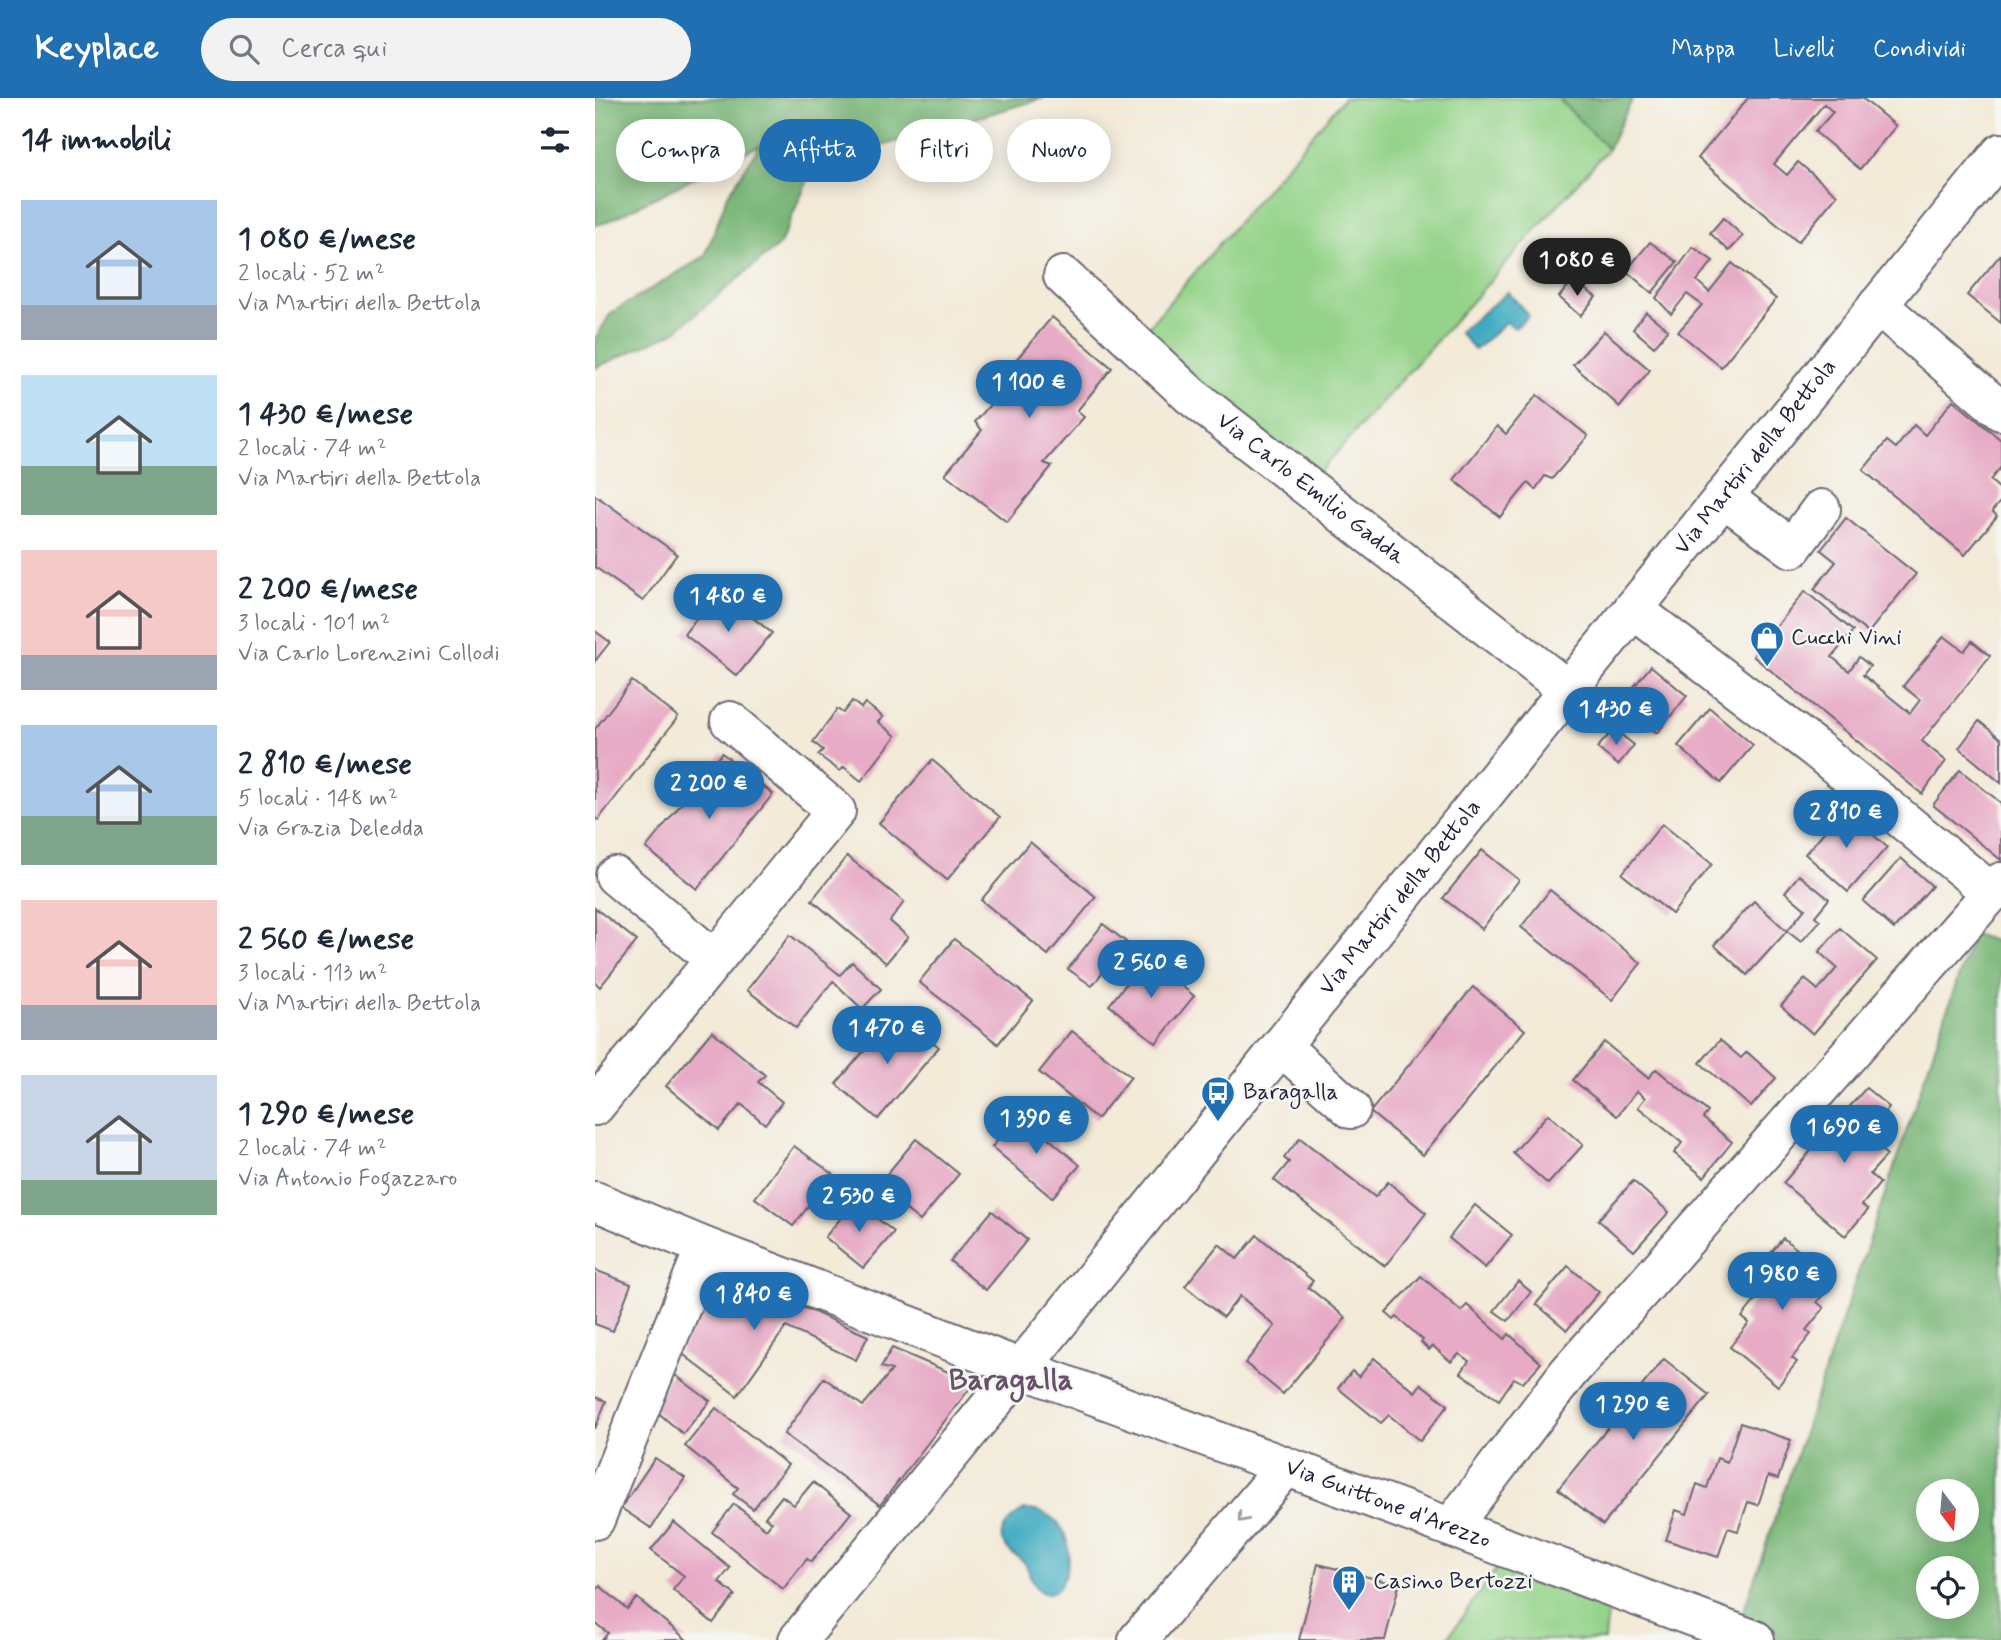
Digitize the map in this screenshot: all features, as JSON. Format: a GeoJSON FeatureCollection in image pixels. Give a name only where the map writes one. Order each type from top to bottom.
{"type":"FeatureCollection","features":[{"type":"Feature","properties":{"kind":"street","name":"Via Martiri della Bettola"},"geometry":{"type":"LineString","coordinates":[[798,1640],[2001,153]]}},
{"type":"Feature","properties":{"kind":"street","name":"Via Carlo Emilio Gadda"},"geometry":{"type":"LineString","coordinates":[[1063,276],[1190,395],[1568,690]]}},
{"type":"Feature","properties":{"kind":"street"},"geometry":{"type":"LineString","coordinates":[[1878,305],[2001,411]]}},
{"type":"Feature","properties":{"kind":"street"},"geometry":{"type":"LineString","coordinates":[[1723,497],[1792,548],[1821,509]]}},
{"type":"Feature","properties":{"kind":"street"},"geometry":{"type":"LineString","coordinates":[[1451,1527],[1568,1373],[1997,887],[1633,609]]}},
{"type":"Feature","properties":{"kind":"street"},"geometry":{"type":"LineString","coordinates":[[595,1106],[836,811],[730,721]]}},
{"type":"Feature","properties":{"kind":"street"},"geometry":{"type":"LineString","coordinates":[[615,876],[714,959]]}},
{"type":"Feature","properties":{"kind":"street"},"geometry":{"type":"LineString","coordinates":[[1281,1046],[1351,1110]]}},
{"type":"Feature","properties":{"kind":"street","name":"Via Guittone d'Arezzo"},"geometry":{"type":"LineString","coordinates":[[595,1201],[705,1247],[1020,1368],[1755,1640]]}},
{"type":"Feature","properties":{"kind":"street"},"geometry":{"type":"LineString","coordinates":[[595,1520],[705,1247]]}},
{"type":"Feature","properties":{"kind":"street"},"geometry":{"type":"LineString","coordinates":[[1138,1640],[1286,1467]]}},
{"type":"Feature","properties":{"kind":"green space"},"geometry":{"type":"Polygon","coordinates":[[[595,98],[1044,98],[973,119],[895,119],[895,142],[881,146],[881,119],[759,119],[759,146],[745,152],[745,119],[616,119],[616,182],[686,182],[595,225],[595,98]]]}},
{"type":"Feature","properties":{"kind":"green space"},"geometry":{"type":"Polygon","coordinates":[[[1344,98],[1558,98],[1608,149],[1314,478],[1143,333],[1344,98]]]}},
{"type":"Feature","properties":{"kind":"green space"},"geometry":{"type":"Polygon","coordinates":[[[1558,98],[1633,98],[1608,149],[1558,98]]]}},
{"type":"Feature","properties":{"kind":"green space"},"geometry":{"type":"Polygon","coordinates":[[[759,147],[759,182],[807,182],[780,244],[673,333],[595,368],[595,339],[611,313],[705,256],[727,197],[737,182],[745,182],[745,169],[759,147]]]}},
{"type":"Feature","properties":{"kind":"green space"},"geometry":{"type":"Polygon","coordinates":[[[1973,934],[2001,943],[2001,1640],[1757,1640],[1736,1633],[1973,934]]]}},
{"type":"Feature","properties":{"kind":"green space"},"geometry":{"type":"Polygon","coordinates":[[[1499,1565],[1608,1608],[1605,1640],[1446,1640],[1499,1565]]]}},
{"type":"Feature","properties":{"kind":"water"},"geometry":{"type":"Polygon","coordinates":[[[1508,292],[1529,316],[1515,328],[1506,322],[1475,350],[1459,332],[1508,292]]]}},
{"type":"Feature","properties":{"kind":"water"},"geometry":{"type":"Polygon","coordinates":[[[1024,1510],[1048,1515],[1056,1522],[1067,1540],[1068,1563],[1065,1575],[1053,1592],[1042,1592],[1038,1589],[1024,1563],[1004,1545],[1004,1528],[1024,1510]]]}},
{"type":"Feature","properties":{"kind":"building"},"geometry":{"type":"Polygon","coordinates":[[[1748,98],[1862,98],[1896,126],[1860,169],[1815,132],[1833,112],[1824,104],[1774,164],[1787,175],[1798,162],[1837,195],[1798,242],[1698,158],[1748,98]]]}},
{"type":"Feature","properties":{"kind":"building"},"geometry":{"type":"Polygon","coordinates":[[[1723,218],[1743,236],[1729,251],[1710,233],[1723,218]]]}},
{"type":"Feature","properties":{"kind":"building"},"geometry":{"type":"Polygon","coordinates":[[[1650,242],[1677,262],[1652,293],[1626,271],[1650,242]]]}},
{"type":"Feature","properties":{"kind":"building"},"geometry":{"type":"Polygon","coordinates":[[[1693,247],[1713,261],[1697,281],[1709,292],[1732,263],[1776,299],[1721,367],[1678,332],[1702,305],[1687,294],[1671,314],[1656,298],[1693,247]]]}},
{"type":"Feature","properties":{"kind":"building"},"geometry":{"type":"Polygon","coordinates":[[[2001,254],[2001,323],[1967,295],[2001,254]]]}},
{"type":"Feature","properties":{"kind":"building"},"geometry":{"type":"Polygon","coordinates":[[[1573,280],[1596,297],[1580,316],[1559,297],[1573,280]]]}},
{"type":"Feature","properties":{"kind":"building"},"geometry":{"type":"Polygon","coordinates":[[[1646,312],[1668,330],[1654,347],[1633,329],[1646,312]]]}},
{"type":"Feature","properties":{"kind":"building"},"geometry":{"type":"Polygon","coordinates":[[[1052,317],[1112,368],[1077,411],[1084,417],[1044,463],[1052,466],[1007,522],[945,474],[982,430],[975,422],[1016,375],[1009,368],[1052,317]]]}},
{"type":"Feature","properties":{"kind":"building"},"geometry":{"type":"Polygon","coordinates":[[[1604,331],[1650,370],[1620,407],[1573,365],[1604,331]]]}},
{"type":"Feature","properties":{"kind":"building"},"geometry":{"type":"Polygon","coordinates":[[[1537,395],[1588,436],[1552,479],[1545,476],[1535,490],[1528,483],[1500,517],[1454,480],[1497,426],[1506,434],[1537,395]]]}},
{"type":"Feature","properties":{"kind":"building"},"geometry":{"type":"Polygon","coordinates":[[[1953,400],[2001,440],[2001,467],[1990,480],[2001,490],[2001,501],[1992,511],[1997,516],[1965,555],[1863,470],[1887,441],[1896,448],[1914,425],[1925,435],[1953,400]]]}},
{"type":"Feature","properties":{"kind":"building"},"geometry":{"type":"Polygon","coordinates":[[[595,495],[677,554],[643,601],[595,567],[595,495]]]}},
{"type":"Feature","properties":{"kind":"building"},"geometry":{"type":"Polygon","coordinates":[[[1846,518],[1916,574],[1868,633],[1814,589],[1836,562],[1821,550],[1846,518]]]}},
{"type":"Feature","properties":{"kind":"building"},"geometry":{"type":"Polygon","coordinates":[[[719,591],[772,633],[737,676],[684,634],[719,591]]]}},
{"type":"Feature","properties":{"kind":"building"},"geometry":{"type":"Polygon","coordinates":[[[1805,591],[1853,631],[1832,657],[1849,671],[1859,657],[1870,666],[1863,675],[1910,713],[1920,700],[1903,686],[1944,636],[1964,651],[1972,641],[1990,656],[1922,741],[1946,761],[1922,794],[1753,656],[1805,591]]]}},
{"type":"Feature","properties":{"kind":"building"},"geometry":{"type":"Polygon","coordinates":[[[595,631],[610,642],[595,661],[595,631]]]}},
{"type":"Feature","properties":{"kind":"building"},"geometry":{"type":"Polygon","coordinates":[[[1651,666],[1687,696],[1657,733],[1620,703],[1651,666]]]}},
{"type":"Feature","properties":{"kind":"building"},"geometry":{"type":"Polygon","coordinates":[[[632,681],[678,717],[598,820],[595,818],[595,729],[632,681]]]}},
{"type":"Feature","properties":{"kind":"building"},"geometry":{"type":"Polygon","coordinates":[[[852,701],[861,708],[865,703],[883,717],[878,722],[896,736],[861,781],[844,767],[840,771],[818,755],[823,750],[813,742],[837,709],[843,713],[852,701]]]}},
{"type":"Feature","properties":{"kind":"building"},"geometry":{"type":"Polygon","coordinates":[[[1710,708],[1753,745],[1721,783],[1678,746],[1710,708]]]}},
{"type":"Feature","properties":{"kind":"building"},"geometry":{"type":"Polygon","coordinates":[[[1979,721],[2001,739],[2001,783],[1959,748],[1979,721]]]}},
{"type":"Feature","properties":{"kind":"building"},"geometry":{"type":"Polygon","coordinates":[[[1614,729],[1634,745],[1618,765],[1597,748],[1614,729]]]}},
{"type":"Feature","properties":{"kind":"building"},"geometry":{"type":"Polygon","coordinates":[[[722,753],[773,794],[697,889],[646,848],[722,753]]]}},
{"type":"Feature","properties":{"kind":"building"},"geometry":{"type":"Polygon","coordinates":[[[932,760],[1000,817],[947,880],[879,823],[932,760]]]}},
{"type":"Feature","properties":{"kind":"building"},"geometry":{"type":"Polygon","coordinates":[[[1960,770],[2001,803],[2001,860],[1933,805],[1960,770]]]}},
{"type":"Feature","properties":{"kind":"building"},"geometry":{"type":"Polygon","coordinates":[[[1844,809],[1887,847],[1848,892],[1805,854],[1844,809]]]}},
{"type":"Feature","properties":{"kind":"building"},"geometry":{"type":"Polygon","coordinates":[[[1662,824],[1712,864],[1672,914],[1622,874],[1662,824]]]}},
{"type":"Feature","properties":{"kind":"building"},"geometry":{"type":"Polygon","coordinates":[[[1030,842],[1096,897],[1048,955],[981,900],[1030,842]]]}},
{"type":"Feature","properties":{"kind":"building"},"geometry":{"type":"Polygon","coordinates":[[[1482,850],[1519,880],[1482,929],[1443,898],[1482,850]]]}},
{"type":"Feature","properties":{"kind":"building"},"geometry":{"type":"Polygon","coordinates":[[[847,856],[904,902],[890,921],[908,937],[886,963],[812,900],[847,856]]]}},
{"type":"Feature","properties":{"kind":"building"},"geometry":{"type":"Polygon","coordinates":[[[1901,858],[1932,886],[1894,929],[1863,901],[1901,858]]]}},
{"type":"Feature","properties":{"kind":"building"},"geometry":{"type":"Polygon","coordinates":[[[1799,875],[1829,899],[1815,916],[1820,921],[1801,942],[1787,931],[1805,909],[1785,892],[1799,875]]]}},
{"type":"Feature","properties":{"kind":"building"},"geometry":{"type":"Polygon","coordinates":[[[1550,890],[1641,963],[1612,1000],[1521,927],[1550,890]]]}},
{"type":"Feature","properties":{"kind":"building"},"geometry":{"type":"Polygon","coordinates":[[[1754,901],[1787,931],[1747,975],[1714,945],[1754,901]]]}},
{"type":"Feature","properties":{"kind":"building"},"geometry":{"type":"Polygon","coordinates":[[[595,908],[637,941],[600,987],[595,982],[595,908]]]}},
{"type":"Feature","properties":{"kind":"building"},"geometry":{"type":"Polygon","coordinates":[[[1103,924],[1126,942],[1092,986],[1068,969],[1103,924]]]}},
{"type":"Feature","properties":{"kind":"building"},"geometry":{"type":"Polygon","coordinates":[[[1840,928],[1877,960],[1813,1034],[1781,1006],[1805,979],[1818,990],[1837,968],[1819,952],[1840,928]]]}},
{"type":"Feature","properties":{"kind":"building"},"geometry":{"type":"Polygon","coordinates":[[[790,935],[840,975],[852,962],[881,989],[862,1009],[833,981],[796,1028],[747,990],[790,935]]]}},
{"type":"Feature","properties":{"kind":"building"},"geometry":{"type":"Polygon","coordinates":[[[954,939],[1033,1001],[998,1044],[919,982],[954,939]]]}},
{"type":"Feature","properties":{"kind":"building"},"geometry":{"type":"Polygon","coordinates":[[[1147,958],[1194,996],[1156,1043],[1109,1005],[1147,958]]]}},
{"type":"Feature","properties":{"kind":"building"},"geometry":{"type":"Polygon","coordinates":[[[1473,987],[1525,1030],[1423,1155],[1370,1112],[1473,987]]]}},
{"type":"Feature","properties":{"kind":"building"},"geometry":{"type":"Polygon","coordinates":[[[897,1012],[939,1047],[878,1119],[836,1084],[897,1012]]]}},
{"type":"Feature","properties":{"kind":"building"},"geometry":{"type":"Polygon","coordinates":[[[712,1031],[765,1075],[758,1082],[782,1102],[765,1124],[741,1104],[719,1130],[666,1086],[712,1031]]]}},
{"type":"Feature","properties":{"kind":"building"},"geometry":{"type":"Polygon","coordinates":[[[1072,1031],[1131,1077],[1097,1119],[1039,1072],[1072,1031]]]}},
{"type":"Feature","properties":{"kind":"building"},"geometry":{"type":"Polygon","coordinates":[[[1720,1040],[1741,1058],[1747,1052],[1776,1078],[1751,1107],[1700,1063],[1720,1040]]]}},
{"type":"Feature","properties":{"kind":"building"},"geometry":{"type":"Polygon","coordinates":[[[1604,1042],[1648,1078],[1656,1069],[1708,1112],[1703,1118],[1732,1142],[1704,1177],[1674,1153],[1682,1143],[1638,1107],[1645,1098],[1637,1091],[1617,1116],[1573,1080],[1604,1042]]]}},
{"type":"Feature","properties":{"kind":"building"},"geometry":{"type":"Polygon","coordinates":[[[1866,1088],[1889,1107],[1876,1122],[1892,1135],[1880,1149],[1887,1155],[1870,1174],[1880,1183],[1862,1205],[1868,1210],[1845,1236],[1783,1183],[1866,1088]]]}},
{"type":"Feature","properties":{"kind":"building"},"geometry":{"type":"Polygon","coordinates":[[[1020,1114],[1080,1165],[1052,1198],[992,1147],[1020,1114]]]}},
{"type":"Feature","properties":{"kind":"building"},"geometry":{"type":"Polygon","coordinates":[[[1548,1114],[1583,1145],[1548,1184],[1513,1153],[1548,1114]]]}},
{"type":"Feature","properties":{"kind":"building"},"geometry":{"type":"Polygon","coordinates":[[[1300,1138],[1375,1197],[1388,1182],[1426,1213],[1385,1266],[1274,1180],[1289,1162],[1284,1158],[1300,1138]]]}},
{"type":"Feature","properties":{"kind":"building"},"geometry":{"type":"Polygon","coordinates":[[[916,1139],[959,1174],[920,1221],[877,1186],[916,1139]]]}},
{"type":"Feature","properties":{"kind":"building"},"geometry":{"type":"Polygon","coordinates":[[[794,1146],[833,1174],[793,1226],[755,1198],[794,1146]]]}},
{"type":"Feature","properties":{"kind":"building"},"geometry":{"type":"Polygon","coordinates":[[[1633,1181],[1669,1212],[1634,1251],[1598,1220],[1633,1181]]]}},
{"type":"Feature","properties":{"kind":"building"},"geometry":{"type":"Polygon","coordinates":[[[855,1201],[894,1232],[863,1268],[825,1237],[855,1201]]]}},
{"type":"Feature","properties":{"kind":"building"},"geometry":{"type":"Polygon","coordinates":[[[1475,1205],[1512,1235],[1485,1268],[1449,1238],[1475,1205]]]}},
{"type":"Feature","properties":{"kind":"building"},"geometry":{"type":"Polygon","coordinates":[[[992,1211],[1027,1240],[986,1290],[950,1261],[992,1211]]]}},
{"type":"Feature","properties":{"kind":"building"},"geometry":{"type":"Polygon","coordinates":[[[1257,1235],[1313,1281],[1308,1287],[1346,1318],[1283,1394],[1245,1363],[1275,1326],[1240,1296],[1223,1317],[1185,1286],[1219,1244],[1237,1259],[1257,1235]]]}},
{"type":"Feature","properties":{"kind":"building"},"geometry":{"type":"Polygon","coordinates":[[[1783,1238],[1836,1280],[1817,1302],[1824,1308],[1806,1330],[1811,1334],[1792,1358],[1797,1362],[1778,1386],[1730,1347],[1749,1323],[1742,1317],[1761,1293],[1753,1286],[1770,1264],[1765,1260],[1783,1238]]]}},
{"type":"Feature","properties":{"kind":"building"},"geometry":{"type":"Polygon","coordinates":[[[1568,1266],[1599,1292],[1567,1330],[1536,1304],[1568,1266]]]}},
{"type":"Feature","properties":{"kind":"building"},"geometry":{"type":"Polygon","coordinates":[[[715,1269],[737,1279],[724,1301],[739,1309],[753,1285],[868,1336],[856,1360],[786,1327],[737,1396],[680,1352],[715,1269]]]}},
{"type":"Feature","properties":{"kind":"building"},"geometry":{"type":"Polygon","coordinates":[[[595,1270],[631,1284],[613,1331],[595,1324],[595,1270]]]}},
{"type":"Feature","properties":{"kind":"building"},"geometry":{"type":"Polygon","coordinates":[[[1421,1276],[1461,1311],[1467,1305],[1505,1339],[1509,1334],[1541,1363],[1523,1383],[1514,1378],[1499,1400],[1461,1373],[1469,1361],[1459,1354],[1451,1362],[1433,1346],[1429,1350],[1421,1342],[1423,1340],[1397,1317],[1394,1320],[1386,1313],[1421,1276]]]}},
{"type":"Feature","properties":{"kind":"building"},"geometry":{"type":"Polygon","coordinates":[[[1518,1281],[1531,1292],[1508,1321],[1494,1311],[1518,1281]]]}},
{"type":"Feature","properties":{"kind":"building"},"geometry":{"type":"Polygon","coordinates":[[[892,1348],[974,1383],[880,1505],[784,1434],[824,1378],[863,1406],[892,1370],[881,1367],[892,1348]]]}},
{"type":"Feature","properties":{"kind":"building"},"geometry":{"type":"Polygon","coordinates":[[[1374,1358],[1415,1392],[1421,1384],[1448,1405],[1420,1441],[1389,1415],[1381,1423],[1338,1388],[1352,1371],[1359,1377],[1374,1358]]]}},
{"type":"Feature","properties":{"kind":"building"},"geometry":{"type":"Polygon","coordinates":[[[1664,1359],[1709,1395],[1603,1525],[1558,1489],[1664,1359]]]}},
{"type":"Feature","properties":{"kind":"building"},"geometry":{"type":"Polygon","coordinates":[[[671,1372],[710,1401],[683,1434],[654,1409],[671,1372]]]}},
{"type":"Feature","properties":{"kind":"building"},"geometry":{"type":"Polygon","coordinates":[[[595,1397],[606,1401],[595,1429],[595,1397]]]}},
{"type":"Feature","properties":{"kind":"building"},"geometry":{"type":"Polygon","coordinates":[[[716,1408],[788,1465],[753,1509],[733,1494],[738,1488],[685,1446],[716,1408]]]}},
{"type":"Feature","properties":{"kind":"building"},"geometry":{"type":"Polygon","coordinates":[[[1740,1423],[1791,1440],[1778,1479],[1768,1476],[1758,1505],[1748,1502],[1738,1531],[1728,1528],[1718,1557],[1666,1540],[1676,1510],[1687,1514],[1697,1484],[1707,1488],[1717,1458],[1727,1462],[1740,1423]]]}},
{"type":"Feature","properties":{"kind":"building"},"geometry":{"type":"Polygon","coordinates":[[[655,1458],[685,1478],[651,1528],[621,1508],[655,1458]]]}},
{"type":"Feature","properties":{"kind":"building"},"geometry":{"type":"Polygon","coordinates":[[[813,1482],[851,1513],[811,1562],[807,1559],[783,1589],[712,1532],[734,1504],[766,1529],[772,1522],[765,1517],[782,1496],[794,1505],[813,1482]]]}},
{"type":"Feature","properties":{"kind":"building"},"geometry":{"type":"Polygon","coordinates":[[[674,1522],[730,1568],[719,1582],[735,1595],[713,1623],[673,1590],[684,1576],[651,1550],[674,1522]]]}},
{"type":"Feature","properties":{"kind":"building","name":"Casino Bertozzi"},"geometry":{"type":"Polygon","coordinates":[[[1318,1564],[1399,1585],[1385,1640],[1299,1640],[1318,1564]]]}},
{"type":"Feature","properties":{"kind":"building"},"geometry":{"type":"Polygon","coordinates":[[[600,1586],[627,1609],[637,1598],[687,1640],[602,1640],[608,1633],[595,1623],[595,1593],[600,1586]]]}},
{"type":"Feature","properties":{"kind":"place","name":"Cucchi Vini"},"geometry":{"type":"Point","coordinates":[1767,668]}},
{"type":"Feature","properties":{"kind":"place","name":"Baragalla"},"geometry":{"type":"Point","coordinates":[1218,1123]}},
{"type":"Feature","properties":{"kind":"place","name":"Casino Bertozzi"},"geometry":{"type":"Point","coordinates":[1349,1612]}},
{"type":"Feature","properties":{"kind":"district","name":"Baragalla"},"geometry":{"type":"Point","coordinates":[1011,1380]}}]}
